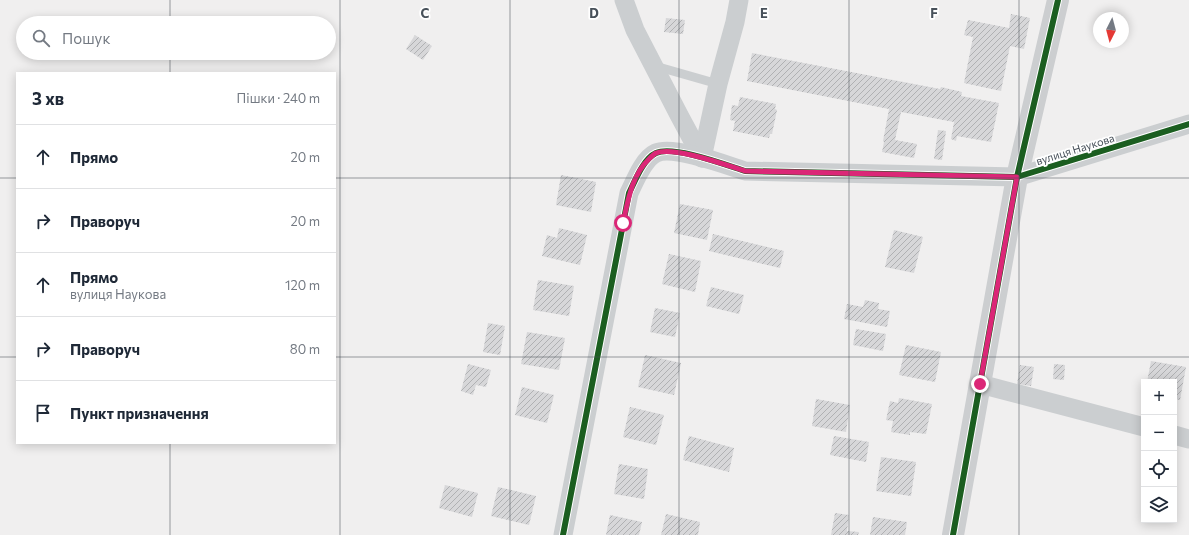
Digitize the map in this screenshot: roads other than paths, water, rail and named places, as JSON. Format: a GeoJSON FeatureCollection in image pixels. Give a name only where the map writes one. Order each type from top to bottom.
{"type":"FeatureCollection","features":[{"type":"Feature","properties":{"kind":"street"},"geometry":{"type":"LineString","coordinates":[[624,0],[635,30],[702,158]]}},
{"type":"Feature","properties":{"kind":"street"},"geometry":{"type":"LineString","coordinates":[[702,158],[718,84],[735,22],[739,0]]}},
{"type":"Feature","properties":{"kind":"street"},"geometry":{"type":"LineString","coordinates":[[953,535],[1017,177],[1058,0]]}},
{"type":"Feature","properties":{"kind":"street","name":"вулиця Наукова"},"geometry":{"type":"LineString","coordinates":[[563,535],[629,193],[642,166],[656,153],[672,151],[745,171],[1017,177],[1189,124]]}},
{"type":"Feature","properties":{"kind":"street"},"geometry":{"type":"LineString","coordinates":[[980,384],[1141,426]]}},
{"type":"Feature","properties":{"kind":"street"},"geometry":{"type":"LineString","coordinates":[[1177,436],[1189,439]]}},
{"type":"Feature","properties":{"kind":"lane"},"geometry":{"type":"LineString","coordinates":[[655,66],[718,84]]}}]}
